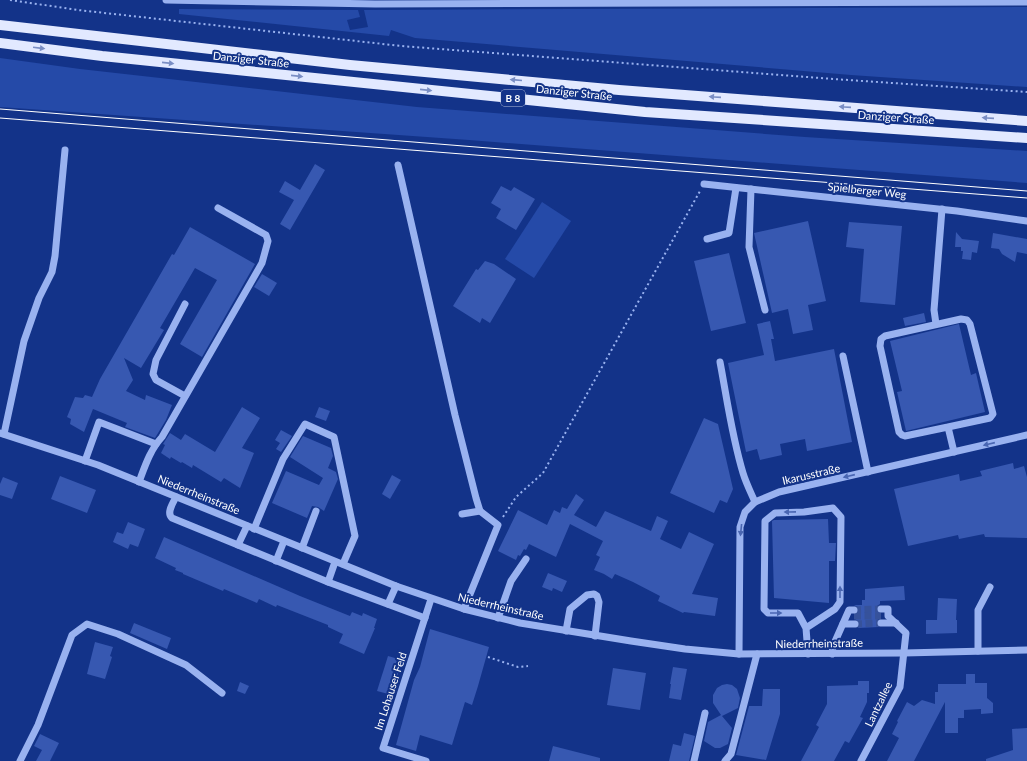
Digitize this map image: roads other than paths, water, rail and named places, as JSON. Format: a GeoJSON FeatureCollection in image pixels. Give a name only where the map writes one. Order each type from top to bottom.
{"type":"FeatureCollection","features":[{"type":"Feature","properties":{"kind":"main road","name":"Danziger Straße"},"geometry":{"type":"LineString","coordinates":[[0,25],[350,65],[611,89],[1027,121]]}},
{"type":"Feature","properties":{"kind":"main road","name":"Danziger Straße"},"geometry":{"type":"LineString","coordinates":[[0,43],[102,56],[645,112],[1027,138]]}},
{"type":"Feature","properties":{"kind":"street"},"geometry":{"type":"LineString","coordinates":[[166,0],[375,4],[679,1],[1027,2]]}},
{"type":"Feature","properties":{"kind":"street"},"geometry":{"type":"LineString","coordinates":[[2,434],[24,342],[39,298],[52,272],[66,150]]}},
{"type":"Feature","properties":{"kind":"street"},"geometry":{"type":"LineString","coordinates":[[398,165],[455,415],[480,511],[498,525],[464,609]]}},
{"type":"Feature","properties":{"kind":"street","name":"Spielberger Weg"},"geometry":{"type":"LineString","coordinates":[[704,184],[942,209],[1027,221]]}},
{"type":"Feature","properties":{"kind":"street"},"geometry":{"type":"LineString","coordinates":[[706,239],[729,233],[736,188]]}},
{"type":"Feature","properties":{"kind":"street"},"geometry":{"type":"LineString","coordinates":[[752,189],[749,247],[765,310]]}},
{"type":"Feature","properties":{"kind":"street"},"geometry":{"type":"LineString","coordinates":[[139,482],[147,458],[162,437],[262,263],[268,241],[266,235],[218,208]]}},
{"type":"Feature","properties":{"kind":"street"},"geometry":{"type":"LineString","coordinates":[[936,324],[935,302],[942,209]]}},
{"type":"Feature","properties":{"kind":"street"},"geometry":{"type":"LineString","coordinates":[[185,304],[156,360],[153,374],[156,380],[185,396]]}},
{"type":"Feature","properties":{"kind":"street"},"geometry":{"type":"LineString","coordinates":[[961,319],[967,320],[970,324],[993,414],[990,418],[948,427],[906,436],[899,432],[880,346],[881,339],[885,336],[961,319]]}},
{"type":"Feature","properties":{"kind":"street"},"geometry":{"type":"LineString","coordinates":[[843,356],[868,472]]}},
{"type":"Feature","properties":{"kind":"street"},"geometry":{"type":"LineString","coordinates":[[720,362],[732,430],[744,475],[755,502],[745,512],[740,527],[740,654]]}},
{"type":"Feature","properties":{"kind":"street"},"geometry":{"type":"LineString","coordinates":[[85,461],[99,422],[156,444]]}},
{"type":"Feature","properties":{"kind":"street"},"geometry":{"type":"LineString","coordinates":[[254,528],[283,459],[305,424],[334,437],[355,536],[343,564]]}},
{"type":"Feature","properties":{"kind":"street"},"geometry":{"type":"LineString","coordinates":[[948,427],[954,452]]}},
{"type":"Feature","properties":{"kind":"street","name":"Niederrheinstraße"},"geometry":{"type":"LineString","coordinates":[[2,434],[85,461],[431,599],[520,623],[685,649],[740,654],[904,653],[1027,650]]}},
{"type":"Feature","properties":{"kind":"street","name":"Ikarusstraße"},"geometry":{"type":"LineString","coordinates":[[755,502],[779,492],[1027,435]]}},
{"type":"Feature","properties":{"kind":"street"},"geometry":{"type":"LineString","coordinates":[[176,497],[169,513],[172,518],[328,582],[425,618]]}},
{"type":"Feature","properties":{"kind":"street"},"geometry":{"type":"LineString","coordinates":[[806,628],[835,609],[840,602],[841,517],[833,508],[804,512],[775,513],[765,521],[764,609],[768,613],[798,613],[806,628],[808,654]]}},
{"type":"Feature","properties":{"kind":"street"},"geometry":{"type":"LineString","coordinates":[[302,548],[316,511]]}},
{"type":"Feature","properties":{"kind":"street"},"geometry":{"type":"LineString","coordinates":[[462,514],[480,511]]}},
{"type":"Feature","properties":{"kind":"street"},"geometry":{"type":"LineString","coordinates":[[238,545],[247,526]]}},
{"type":"Feature","properties":{"kind":"street"},"geometry":{"type":"LineString","coordinates":[[276,561],[284,540]]}},
{"type":"Feature","properties":{"kind":"street"},"geometry":{"type":"LineString","coordinates":[[498,618],[511,582],[526,559]]}},
{"type":"Feature","properties":{"kind":"street"},"geometry":{"type":"LineString","coordinates":[[328,582],[335,562]]}},
{"type":"Feature","properties":{"kind":"street"},"geometry":{"type":"LineString","coordinates":[[388,604],[396,586]]}},
{"type":"Feature","properties":{"kind":"street"},"geometry":{"type":"LineString","coordinates":[[978,651],[978,610],[990,587]]}},
{"type":"Feature","properties":{"kind":"street"},"geometry":{"type":"LineString","coordinates":[[566,631],[570,609],[587,595],[594,594],[598,596],[599,602],[595,636]]}},
{"type":"Feature","properties":{"kind":"street","name":"Im Lohauser Feld"},"geometry":{"type":"LineString","coordinates":[[426,761],[383,748],[431,599]]}},
{"type":"Feature","properties":{"kind":"street"},"geometry":{"type":"LineString","coordinates":[[832,654],[833,646],[849,610],[854,617],[843,624]]}},
{"type":"Feature","properties":{"kind":"street"},"geometry":{"type":"LineString","coordinates":[[896,623],[883,616],[896,623]]}},
{"type":"Feature","properties":{"kind":"street","name":"Lantzallee"},"geometry":{"type":"LineString","coordinates":[[861,761],[900,687],[906,633],[896,623]]}},
{"type":"Feature","properties":{"kind":"street"},"geometry":{"type":"LineString","coordinates":[[20,761],[38,725],[72,635],[88,624],[118,634],[186,665],[222,693]]}},
{"type":"Feature","properties":{"kind":"street"},"geometry":{"type":"LineString","coordinates":[[725,761],[731,754],[757,654]]}},
{"type":"Feature","properties":{"kind":"street"},"geometry":{"type":"LineString","coordinates":[[694,761],[705,712]]}},
{"type":"Feature","properties":{"kind":"tunnel"},"geometry":{"type":"LineString","coordinates":[[854,610],[881,609]]}},
{"type":"Feature","properties":{"kind":"tunnel"},"geometry":{"type":"LineString","coordinates":[[854,616],[881,616]]}},
{"type":"Feature","properties":{"kind":"tunnel"},"geometry":{"type":"LineString","coordinates":[[855,624],[881,623]]}},
{"type":"Feature","properties":{"kind":"tram line"},"geometry":{"type":"LineString","coordinates":[[0,109],[1027,191]]}},
{"type":"Feature","properties":{"kind":"tram line"},"geometry":{"type":"LineString","coordinates":[[0,118],[1027,198]]}}]}
